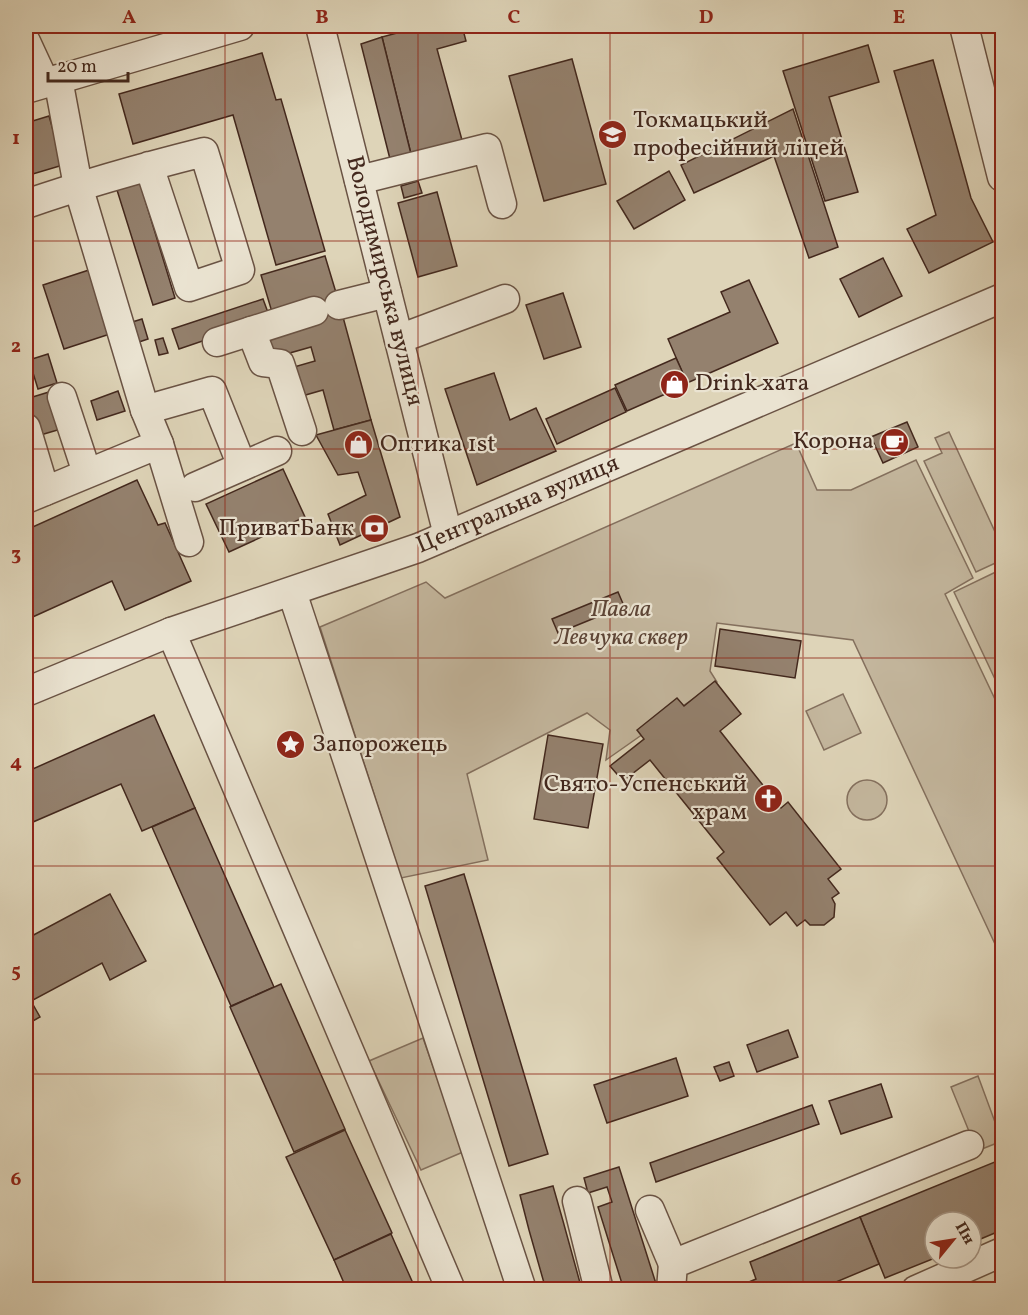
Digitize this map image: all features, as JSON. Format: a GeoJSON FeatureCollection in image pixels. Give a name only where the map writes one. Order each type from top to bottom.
{"type":"FeatureCollection","features":[{"type":"Feature","properties":{"kind":"street"},"geometry":{"type":"LineString","coordinates":[[43,83],[240,26]]}},
{"type":"Feature","properties":{"kind":"street","name":"Володимирська вулиця"},"geometry":{"type":"LineString","coordinates":[[320,26],[448,536]]}},
{"type":"Feature","properties":{"kind":"street"},"geometry":{"type":"LineString","coordinates":[[964,26],[1002,177]]}},
{"type":"Feature","properties":{"kind":"street"},"geometry":{"type":"LineString","coordinates":[[26,42],[43,83],[78,186],[145,410],[159,444],[189,542]]}},
{"type":"Feature","properties":{"kind":"street"},"geometry":{"type":"LineString","coordinates":[[359,180],[487,148],[502,204]]}},
{"type":"Feature","properties":{"kind":"street"},"geometry":{"type":"LineString","coordinates":[[26,204],[78,186],[149,166],[204,152],[240,270],[189,286],[149,166]]}},
{"type":"Feature","properties":{"kind":"street"},"geometry":{"type":"LineString","coordinates":[[217,342],[387,292]]}},
{"type":"Feature","properties":{"kind":"street","name":"Центральна вулиця"},"geometry":{"type":"LineString","coordinates":[[26,692],[171,632],[292,592],[448,536],[1002,298]]}},
{"type":"Feature","properties":{"kind":"street"},"geometry":{"type":"LineString","coordinates":[[399,339],[505,299]]}},
{"type":"Feature","properties":{"kind":"street"},"geometry":{"type":"LineString","coordinates":[[251,331],[262,362],[280,364],[302,431]]}},
{"type":"Feature","properties":{"kind":"street"},"geometry":{"type":"LineString","coordinates":[[145,410],[212,391],[242,466]]}},
{"type":"Feature","properties":{"kind":"street"},"geometry":{"type":"LineString","coordinates":[[62,397],[87,473]]}},
{"type":"Feature","properties":{"kind":"street"},"geometry":{"type":"LineString","coordinates":[[26,428],[35,495],[159,444]]}},
{"type":"Feature","properties":{"kind":"street"},"geometry":{"type":"LineString","coordinates":[[195,487],[277,451]]}},
{"type":"Feature","properties":{"kind":"street"},"geometry":{"type":"LineString","coordinates":[[292,592],[522,1290]]}},
{"type":"Feature","properties":{"kind":"street"},"geometry":{"type":"LineString","coordinates":[[171,632],[451,1290]]}},
{"type":"Feature","properties":{"kind":"street"},"geometry":{"type":"LineString","coordinates":[[650,1210],[672,1277],[969,1145]]}},
{"type":"Feature","properties":{"kind":"street"},"geometry":{"type":"LineString","coordinates":[[577,1200],[599,1290]]}},
{"type":"Feature","properties":{"kind":"street"},"geometry":{"type":"LineString","coordinates":[[916,1290],[1002,1252]]}},
{"type":"Feature","properties":{"kind":"green space"},"geometry":{"type":"Polygon","coordinates":[[[949,432],[1002,547],[1002,560],[976,572],[924,461],[942,453],[935,438],[949,432]]]}},
{"type":"Feature","properties":{"kind":"green space","name":"Павла Левчука сквер"},"geometry":{"type":"Polygon","coordinates":[[[796,443],[817,490],[851,490],[916,460],[973,578],[945,594],[1002,714],[1002,959],[853,640],[717,623],[710,671],[717,682],[606,760],[610,730],[587,713],[467,774],[488,860],[401,878],[320,627],[426,582],[445,598],[796,443]]]}},
{"type":"Feature","properties":{"kind":"green space"},"geometry":{"type":"Polygon","coordinates":[[[1002,569],[1002,694],[954,592],[1002,569]]]}},
{"type":"Feature","properties":{"kind":"green space"},"geometry":{"type":"Polygon","coordinates":[[[843,694],[861,733],[824,750],[806,711],[843,694]]]}},
{"type":"Feature","properties":{"kind":"green space"},"geometry":{"type":"Polygon","coordinates":[[[867,780],[875,781],[881,786],[886,792],[886,808],[881,814],[875,819],[867,820],[859,819],[853,814],[848,808],[847,800],[848,792],[853,786],[859,781],[867,780]]]}},
{"type":"Feature","properties":{"kind":"green space"},"geometry":{"type":"Polygon","coordinates":[[[423,1038],[463,1152],[421,1170],[369,1061],[423,1038]]]}},
{"type":"Feature","properties":{"kind":"green space"},"geometry":{"type":"Polygon","coordinates":[[[978,1076],[1002,1141],[977,1151],[951,1087],[978,1076]]]}},
{"type":"Feature","properties":{"kind":"building"},"geometry":{"type":"Polygon","coordinates":[[[423,26],[462,26],[466,41],[437,49],[462,140],[411,154],[382,37],[423,26]]]}},
{"type":"Feature","properties":{"kind":"building"},"geometry":{"type":"Polygon","coordinates":[[[382,37],[411,154],[390,159],[361,44],[382,37]]]}},
{"type":"Feature","properties":{"kind":"building"},"geometry":{"type":"Polygon","coordinates":[[[868,45],[879,82],[829,97],[858,192],[825,201],[783,71],[868,45]]]}},
{"type":"Feature","properties":{"kind":"building"},"geometry":{"type":"Polygon","coordinates":[[[262,53],[276,100],[281,99],[325,251],[276,265],[233,115],[133,144],[119,94],[262,53]]]}},
{"type":"Feature","properties":{"kind":"building"},"geometry":{"type":"Polygon","coordinates":[[[572,59],[606,184],[544,201],[509,76],[572,59]]]}},
{"type":"Feature","properties":{"kind":"building"},"geometry":{"type":"Polygon","coordinates":[[[933,60],[971,198],[993,242],[929,273],[907,229],[936,215],[894,71],[933,60]]]}},
{"type":"Feature","properties":{"kind":"building"},"geometry":{"type":"Polygon","coordinates":[[[793,109],[838,247],[809,258],[774,156],[694,193],[681,165],[793,109]]]}},
{"type":"Feature","properties":{"kind":"building"},"geometry":{"type":"Polygon","coordinates":[[[49,116],[63,165],[26,176],[26,123],[49,116]]]}},
{"type":"Feature","properties":{"kind":"building"},"geometry":{"type":"Polygon","coordinates":[[[669,171],[685,200],[634,229],[617,201],[669,171]]]}},
{"type":"Feature","properties":{"kind":"building"},"geometry":{"type":"Polygon","coordinates":[[[418,181],[422,193],[404,198],[401,186],[418,181]]]}},
{"type":"Feature","properties":{"kind":"building"},"geometry":{"type":"Polygon","coordinates":[[[140,183],[175,298],[153,305],[117,190],[140,183]]]}},
{"type":"Feature","properties":{"kind":"building"},"geometry":{"type":"Polygon","coordinates":[[[437,192],[457,266],[418,277],[398,203],[437,192]]]}},
{"type":"Feature","properties":{"kind":"building"},"geometry":{"type":"Polygon","coordinates":[[[325,256],[340,306],[274,319],[261,275],[325,256]]]}},
{"type":"Feature","properties":{"kind":"building"},"geometry":{"type":"Polygon","coordinates":[[[883,258],[902,296],[859,317],[840,279],[883,258]]]}},
{"type":"Feature","properties":{"kind":"building"},"geometry":{"type":"Polygon","coordinates":[[[92,269],[113,333],[64,349],[43,285],[92,269]]]}},
{"type":"Feature","properties":{"kind":"building"},"geometry":{"type":"Polygon","coordinates":[[[749,280],[778,343],[687,383],[668,339],[730,312],[721,292],[749,280]]]}},
{"type":"Feature","properties":{"kind":"building"},"geometry":{"type":"Polygon","coordinates":[[[563,293],[581,347],[544,359],[526,305],[563,293]]]}},
{"type":"Feature","properties":{"kind":"building"},"geometry":{"type":"Polygon","coordinates":[[[263,299],[270,318],[179,349],[172,329],[263,299]]]}},
{"type":"Feature","properties":{"kind":"building"},"geometry":{"type":"Polygon","coordinates":[[[340,306],[371,420],[334,430],[323,390],[302,396],[294,367],[315,361],[311,347],[272,358],[265,336],[340,306]]]}},
{"type":"Feature","properties":{"kind":"building"},"geometry":{"type":"Polygon","coordinates":[[[142,319],[148,339],[136,343],[129,323],[142,319]]]}},
{"type":"Feature","properties":{"kind":"building"},"geometry":{"type":"Polygon","coordinates":[[[163,338],[168,353],[159,355],[155,340],[163,338]]]}},
{"type":"Feature","properties":{"kind":"building"},"geometry":{"type":"Polygon","coordinates":[[[48,354],[57,383],[38,389],[29,360],[48,354]]]}},
{"type":"Feature","properties":{"kind":"building"},"geometry":{"type":"Polygon","coordinates":[[[676,358],[688,384],[627,411],[615,385],[676,358]]]}},
{"type":"Feature","properties":{"kind":"building"},"geometry":{"type":"Polygon","coordinates":[[[494,373],[510,420],[536,408],[556,451],[477,485],[445,389],[494,373]]]}},
{"type":"Feature","properties":{"kind":"building"},"geometry":{"type":"Polygon","coordinates":[[[615,388],[626,412],[557,444],[546,419],[615,388]]]}},
{"type":"Feature","properties":{"kind":"building"},"geometry":{"type":"Polygon","coordinates":[[[118,391],[125,411],[97,420],[91,401],[118,391]]]}},
{"type":"Feature","properties":{"kind":"building"},"geometry":{"type":"Polygon","coordinates":[[[49,392],[61,429],[37,436],[26,399],[49,392]]]}},
{"type":"Feature","properties":{"kind":"building"},"geometry":{"type":"Polygon","coordinates":[[[371,420],[400,517],[340,545],[328,514],[366,495],[358,472],[338,475],[316,435],[371,420]]]}},
{"type":"Feature","properties":{"kind":"building","name":"Корона"},"geometry":{"type":"Polygon","coordinates":[[[907,422],[918,447],[883,463],[871,437],[907,422]]]}},
{"type":"Feature","properties":{"kind":"building"},"geometry":{"type":"Polygon","coordinates":[[[283,469],[305,517],[229,552],[206,504],[283,469]]]}},
{"type":"Feature","properties":{"kind":"building"},"geometry":{"type":"Polygon","coordinates":[[[137,480],[158,525],[165,523],[191,581],[125,610],[112,581],[26,620],[26,530],[137,480]]]}},
{"type":"Feature","properties":{"kind":"building"},"geometry":{"type":"Polygon","coordinates":[[[618,592],[624,606],[558,633],[552,619],[618,592]]]}},
{"type":"Feature","properties":{"kind":"building"},"geometry":{"type":"Polygon","coordinates":[[[720,629],[801,641],[795,678],[715,666],[720,629]]]}},
{"type":"Feature","properties":{"kind":"building"},"geometry":{"type":"Polygon","coordinates":[[[715,681],[741,714],[720,731],[781,808],[788,802],[841,869],[828,879],[839,893],[832,898],[835,904],[834,917],[824,925],[810,925],[805,920],[797,926],[786,912],[770,925],[717,858],[724,852],[650,760],[623,781],[610,766],[644,739],[637,730],[677,698],[684,706],[715,681]]]}},
{"type":"Feature","properties":{"kind":"building"},"geometry":{"type":"Polygon","coordinates":[[[154,715],[195,808],[142,831],[121,784],[26,825],[26,772],[154,715]]]}},
{"type":"Feature","properties":{"kind":"building"},"geometry":{"type":"Polygon","coordinates":[[[548,735],[603,744],[588,828],[534,819],[548,735]]]}},
{"type":"Feature","properties":{"kind":"building"},"geometry":{"type":"Polygon","coordinates":[[[195,808],[274,987],[231,1006],[152,827],[195,808]]]}},
{"type":"Feature","properties":{"kind":"building"},"geometry":{"type":"Polygon","coordinates":[[[464,874],[548,1154],[509,1166],[425,886],[464,874]]]}},
{"type":"Feature","properties":{"kind":"building"},"geometry":{"type":"Polygon","coordinates":[[[110,894],[146,961],[110,980],[102,963],[31,1001],[40,1017],[26,1025],[26,939],[110,894]]]}},
{"type":"Feature","properties":{"kind":"building"},"geometry":{"type":"Polygon","coordinates":[[[281,984],[345,1129],[294,1152],[230,1007],[281,984]]]}},
{"type":"Feature","properties":{"kind":"building"},"geometry":{"type":"Polygon","coordinates":[[[788,1030],[798,1057],[757,1072],[747,1045],[788,1030]]]}},
{"type":"Feature","properties":{"kind":"building"},"geometry":{"type":"Polygon","coordinates":[[[676,1058],[688,1096],[607,1123],[594,1085],[676,1058]]]}},
{"type":"Feature","properties":{"kind":"building"},"geometry":{"type":"Polygon","coordinates":[[[729,1062],[734,1076],[720,1081],[714,1067],[729,1062]]]}},
{"type":"Feature","properties":{"kind":"building"},"geometry":{"type":"Polygon","coordinates":[[[881,1084],[892,1117],[841,1134],[829,1101],[881,1084]]]}},
{"type":"Feature","properties":{"kind":"building"},"geometry":{"type":"Polygon","coordinates":[[[812,1105],[819,1124],[656,1182],[650,1163],[812,1105]]]}},
{"type":"Feature","properties":{"kind":"building"},"geometry":{"type":"Polygon","coordinates":[[[345,1130],[392,1233],[334,1260],[286,1157],[345,1130]]]}},
{"type":"Feature","properties":{"kind":"building"},"geometry":{"type":"Polygon","coordinates":[[[1002,1159],[1002,1230],[983,1238],[983,1210],[923,1210],[923,1263],[885,1278],[860,1217],[1002,1159]]]}},
{"type":"Feature","properties":{"kind":"building"},"geometry":{"type":"Polygon","coordinates":[[[619,1167],[658,1290],[624,1290],[598,1207],[612,1202],[607,1187],[588,1193],[584,1178],[619,1167]]]}},
{"type":"Feature","properties":{"kind":"building"},"geometry":{"type":"Polygon","coordinates":[[[553,1186],[582,1290],[546,1290],[529,1230],[520,1195],[553,1186]]]}},
{"type":"Feature","properties":{"kind":"building"},"geometry":{"type":"Polygon","coordinates":[[[860,1217],[879,1264],[817,1290],[730,1290],[756,1279],[750,1262],[860,1217]]]}},
{"type":"Feature","properties":{"kind":"building"},"geometry":{"type":"Polygon","coordinates":[[[391,1234],[416,1290],[347,1290],[334,1260],[391,1234]]]}},
{"type":"Feature","properties":{"kind":"place","name":"Токмацький професійний ліцей"},"geometry":{"type":"Point","coordinates":[612,135]}},
{"type":"Feature","properties":{"kind":"place","name":"Drink хата"},"geometry":{"type":"Point","coordinates":[674,384]}},
{"type":"Feature","properties":{"kind":"place","name":"Корона"},"geometry":{"type":"Point","coordinates":[895,442]}},
{"type":"Feature","properties":{"kind":"place","name":"Оптика 1st"},"geometry":{"type":"Point","coordinates":[359,445]}},
{"type":"Feature","properties":{"kind":"place","name":"ПриватБанк"},"geometry":{"type":"Point","coordinates":[375,529]}},
{"type":"Feature","properties":{"kind":"place","name":"Запорожець"},"geometry":{"type":"Point","coordinates":[291,745]}},
{"type":"Feature","properties":{"kind":"place","name":"Свято-Успенський храм"},"geometry":{"type":"Point","coordinates":[768,799]}}]}
